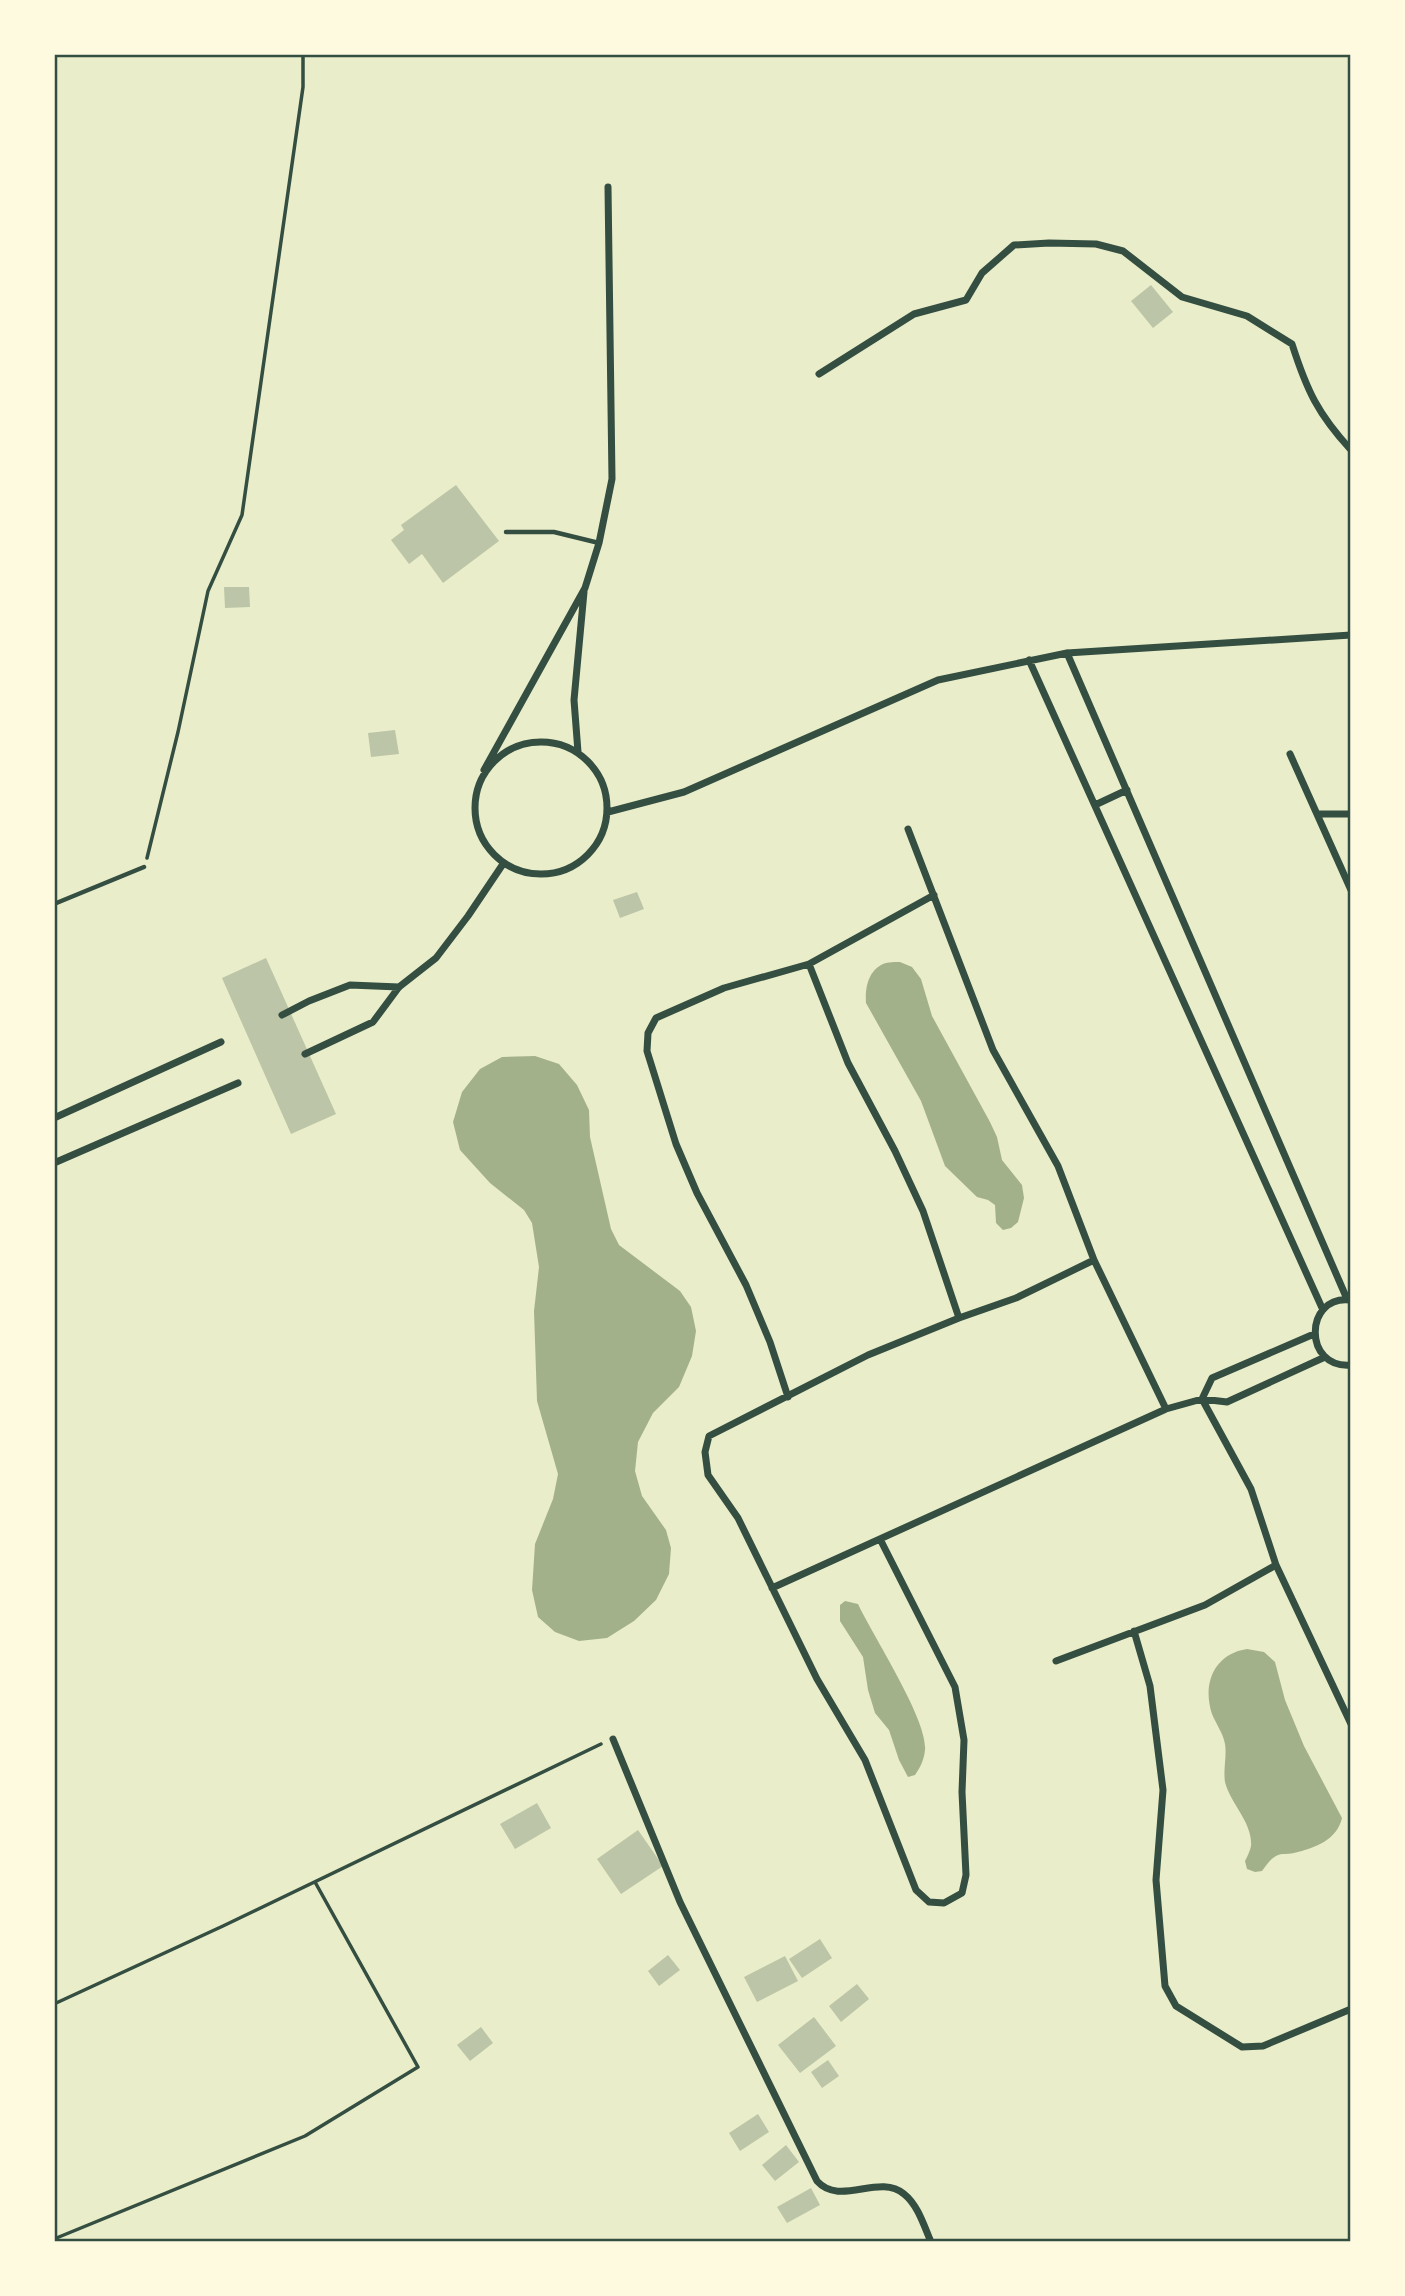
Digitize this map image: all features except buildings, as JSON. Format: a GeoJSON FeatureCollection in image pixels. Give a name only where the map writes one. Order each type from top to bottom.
{"type":"FeatureCollection","features":[{"type":"Feature","properties":{"kind":"street"},"geometry":{"type":"LineString","coordinates":[[578,752],[575,700],[585,588],[612,479],[608,187]]}},
{"type":"Feature","properties":{"kind":"street"},"geometry":{"type":"LineString","coordinates":[[819,374],[914,314],[965,300],[982,273],[1014,245],[1096,244],[1123,251],[1182,297],[1247,316],[1292,344],[1304,383],[1327,423],[1351,450]]}},
{"type":"Feature","properties":{"kind":"street"},"geometry":{"type":"LineString","coordinates":[[484,770],[510,747],[522,744],[545,740],[578,752],[602,778],[608,812],[597,845],[571,869],[536,875],[503,864],[480,837],[473,803],[484,770],[585,588]]}},
{"type":"Feature","properties":{"kind":"street"},"geometry":{"type":"LineString","coordinates":[[608,812],[684,792],[937,680],[1067,653],[1351,635]]}},
{"type":"Feature","properties":{"kind":"street"},"geometry":{"type":"LineString","coordinates":[[1067,653],[1349,1300],[1334,1302],[1323,1310],[1316,1321],[1314,1335],[1317,1347],[1325,1357],[1341,1366],[1351,1365]]}},
{"type":"Feature","properties":{"kind":"street"},"geometry":{"type":"LineString","coordinates":[[1030,660],[1323,1310]]}},
{"type":"Feature","properties":{"kind":"street"},"geometry":{"type":"LineString","coordinates":[[1290,754],[1351,890]]}},
{"type":"Feature","properties":{"kind":"street"},"geometry":{"type":"LineString","coordinates":[[1095,805],[1127,790]]}},
{"type":"Feature","properties":{"kind":"street"},"geometry":{"type":"LineString","coordinates":[[1317,814],[1351,814]]}},
{"type":"Feature","properties":{"kind":"street"},"geometry":{"type":"LineString","coordinates":[[908,828],[993,1050],[1058,1166],[1094,1260],[1166,1409]]}},
{"type":"Feature","properties":{"kind":"street"},"geometry":{"type":"LineString","coordinates":[[305,1054],[373,1021],[399,987],[436,958],[503,864]]}},
{"type":"Feature","properties":{"kind":"street"},"geometry":{"type":"LineString","coordinates":[[788,1398],[770,1342],[746,1284],[697,1193],[676,1144],[647,1051],[648,1033],[656,1018],[724,988],[809,964],[934,895]]}},
{"type":"Feature","properties":{"kind":"street"},"geometry":{"type":"LineString","coordinates":[[809,964],[848,1063],[895,1151],[923,1211],[959,1318]]}},
{"type":"Feature","properties":{"kind":"street"},"geometry":{"type":"LineString","coordinates":[[282,1015],[350,985],[399,987]]}},
{"type":"Feature","properties":{"kind":"street"},"geometry":{"type":"LineString","coordinates":[[54,1118],[221,1042]]}},
{"type":"Feature","properties":{"kind":"street"},"geometry":{"type":"LineString","coordinates":[[54,1163],[238,1083]]}},
{"type":"Feature","properties":{"kind":"street"},"geometry":{"type":"LineString","coordinates":[[880,1539],[955,1687],[964,1740],[962,1792],[966,1875],[962,1893],[944,1903],[929,1902],[916,1890],[865,1760],[817,1679],[738,1518],[708,1475],[705,1452],[709,1436],[868,1355],[1016,1298],[1094,1260]]}},
{"type":"Feature","properties":{"kind":"street"},"geometry":{"type":"LineString","coordinates":[[1202,1399],[1212,1378],[1314,1335]]}},
{"type":"Feature","properties":{"kind":"street"},"geometry":{"type":"LineString","coordinates":[[772,1588],[1166,1409],[1202,1399],[1227,1402],[1325,1357]]}},
{"type":"Feature","properties":{"kind":"street"},"geometry":{"type":"LineString","coordinates":[[1202,1399],[1251,1489],[1276,1565],[1351,1724]]}},
{"type":"Feature","properties":{"kind":"street"},"geometry":{"type":"LineString","coordinates":[[1056,1661],[1205,1605],[1276,1565]]}},
{"type":"Feature","properties":{"kind":"street"},"geometry":{"type":"LineString","coordinates":[[1134,1631],[1150,1686],[1163,1790],[1156,1880],[1165,1986],[1176,2006],[1242,2047],[1264,2046],[1351,2009]]}},
{"type":"Feature","properties":{"kind":"street"},"geometry":{"type":"LineString","coordinates":[[613,1739],[680,1902],[817,2181],[825,2189],[835,2192],[889,2186],[899,2190],[915,2208],[931,2242]]}},
{"type":"Feature","properties":{"kind":"lane"},"geometry":{"type":"LineString","coordinates":[[506,531],[554,532],[598,543]]}},
{"type":"Feature","properties":{"kind":"lane"},"geometry":{"type":"LineString","coordinates":[[54,904],[144,867]]}},
{"type":"Feature","properties":{"kind":"path"},"geometry":{"type":"LineString","coordinates":[[144,867],[178,732],[208,591],[242,515],[303,87],[303,54]]}},
{"type":"Feature","properties":{"kind":"path"},"geometry":{"type":"LineString","coordinates":[[54,2004],[613,1739]]}},
{"type":"Feature","properties":{"kind":"path"},"geometry":{"type":"LineString","coordinates":[[54,2239],[304,2136],[418,2067],[315,1882]]}},
{"type":"Feature","properties":{"kind":"shaded area"},"geometry":{"type":"Polygon","coordinates":[[[900,962],[912,967],[921,979],[932,1016],[990,1122],[997,1137],[1002,1160],[1022,1185],[1024,1198],[1018,1222],[1011,1228],[1003,1230],[996,1223],[995,1205],[977,1197],[945,1166],[921,1101],[866,1003],[867,986],[874,971],[883,964],[900,962]]]}},
{"type":"Feature","properties":{"kind":"shaded area"},"geometry":{"type":"Polygon","coordinates":[[[535,1056],[559,1064],[577,1085],[589,1110],[590,1137],[611,1229],[619,1245],[680,1291],[691,1307],[696,1331],[692,1356],[679,1387],[653,1413],[638,1442],[635,1471],[642,1496],[666,1530],[671,1548],[669,1574],[656,1600],[634,1621],[607,1638],[579,1641],[555,1632],[538,1617],[532,1590],[535,1544],[553,1499],[558,1474],[537,1401],[534,1311],[539,1267],[532,1223],[524,1210],[490,1183],[460,1150],[453,1122],[462,1092],[480,1069],[502,1057],[535,1056]]]}},
{"type":"Feature","properties":{"kind":"shaded area"},"geometry":{"type":"Polygon","coordinates":[[[845,1601],[858,1604],[918,1719],[924,1736],[925,1750],[922,1764],[915,1775],[908,1777],[889,1730],[875,1713],[863,1657],[840,1621],[840,1605],[845,1601]]]}},
{"type":"Feature","properties":{"kind":"shaded area"},"geometry":{"type":"Polygon","coordinates":[[[1247,1649],[1264,1652],[1275,1662],[1285,1700],[1304,1746],[1342,1818],[1335,1832],[1324,1842],[1302,1851],[1278,1855],[1262,1871],[1255,1872],[1247,1869],[1245,1861],[1251,1838],[1225,1782],[1225,1744],[1209,1703],[1213,1672],[1226,1657],[1247,1649]]]}}]}
